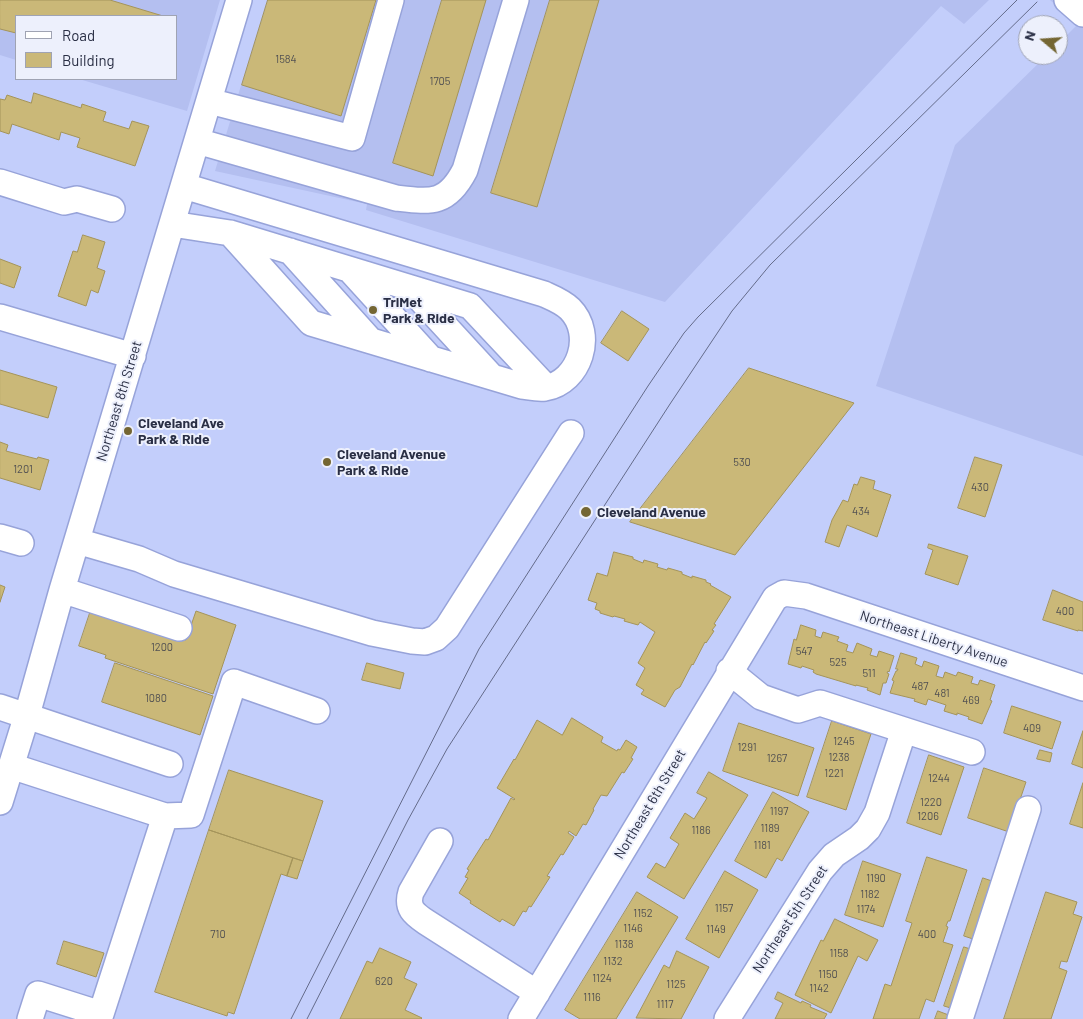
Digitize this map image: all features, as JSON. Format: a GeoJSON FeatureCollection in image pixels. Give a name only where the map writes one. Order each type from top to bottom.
{"type":"FeatureCollection","features":[{"type":"Feature","properties":{"kind":"street"},"geometry":{"type":"LineString","coordinates":[[209,101],[352,138],[391,0]]}},
{"type":"Feature","properties":{"kind":"street"},"geometry":{"type":"LineString","coordinates":[[197,141],[388,196],[422,201],[435,200],[449,193],[457,185],[465,170],[516,0]]}},
{"type":"Feature","properties":{"kind":"street"},"geometry":{"type":"LineString","coordinates":[[1067,0],[1083,14]]}},
{"type":"Feature","properties":{"kind":"street","name":"Northeast 8th Street"},"geometry":{"type":"LineString","coordinates":[[0,802],[209,101],[235,1]]}},
{"type":"Feature","properties":{"kind":"street"},"geometry":{"type":"LineString","coordinates":[[0,182],[64,202],[77,199],[112,209]]}},
{"type":"Feature","properties":{"kind":"street"},"geometry":{"type":"LineString","coordinates":[[184,186],[544,294],[558,300],[570,309],[578,320],[582,330],[583,342],[581,353],[567,378],[534,387],[492,377],[311,323],[230,233]]}},
{"type":"Feature","properties":{"kind":"street"},"geometry":{"type":"LineString","coordinates":[[172,224],[230,233],[470,306],[534,387]]}},
{"type":"Feature","properties":{"kind":"street"},"geometry":{"type":"LineString","coordinates":[[260,242],[341,332]]}},
{"type":"Feature","properties":{"kind":"street"},"geometry":{"type":"LineString","coordinates":[[290,251],[371,341]]}},
{"type":"Feature","properties":{"kind":"street"},"geometry":{"type":"LineString","coordinates":[[320,260],[401,350]]}},
{"type":"Feature","properties":{"kind":"street"},"geometry":{"type":"LineString","coordinates":[[350,270],[431,359]]}},
{"type":"Feature","properties":{"kind":"street"},"geometry":{"type":"LineString","coordinates":[[380,278],[462,368]]}},
{"type":"Feature","properties":{"kind":"street"},"geometry":{"type":"LineString","coordinates":[[410,288],[492,377]]}},
{"type":"Feature","properties":{"kind":"street"},"geometry":{"type":"LineString","coordinates":[[0,317],[133,356]]}},
{"type":"Feature","properties":{"kind":"street"},"geometry":{"type":"LineString","coordinates":[[77,541],[139,559],[174,574],[372,633],[425,642],[436,638],[447,628],[571,433]]}},
{"type":"Feature","properties":{"kind":"street"},"geometry":{"type":"LineString","coordinates":[[62,590],[179,628]]}},
{"type":"Feature","properties":{"kind":"street","name":"Northeast 6th Street"},"geometry":{"type":"LineString","coordinates":[[521,1019],[772,602],[784,593]]}},
{"type":"Feature","properties":{"kind":"street","name":"Northeast Liberty Avenue"},"geometry":{"type":"LineString","coordinates":[[784,593],[806,596],[1083,688]]}},
{"type":"Feature","properties":{"kind":"street"},"geometry":{"type":"LineString","coordinates":[[729,672],[761,697],[798,710],[820,703],[972,752]]}},
{"type":"Feature","properties":{"kind":"street"},"geometry":{"type":"LineString","coordinates":[[11,766],[165,816],[191,815],[234,682],[317,711]]}},
{"type":"Feature","properties":{"kind":"street"},"geometry":{"type":"LineString","coordinates":[[0,707],[170,764]]}},
{"type":"Feature","properties":{"kind":"street","name":"Northeast 5th Street"},"geometry":{"type":"LineString","coordinates":[[727,1019],[820,871],[834,855],[859,838],[868,829],[876,813],[904,730]]}},
{"type":"Feature","properties":{"kind":"street"},"geometry":{"type":"LineString","coordinates":[[960,1019],[1028,809]]}},
{"type":"Feature","properties":{"kind":"street"},"geometry":{"type":"LineString","coordinates":[[30,1019],[38,994],[101,1014],[165,816]]}},
{"type":"Feature","properties":{"kind":"street"},"geometry":{"type":"LineString","coordinates":[[440,841],[411,892],[409,901],[411,911],[537,993]]}},
{"type":"Feature","properties":{"kind":"shaded area"},"geometry":{"type":"Polygon","coordinates":[[[0,0],[220,0],[187,111],[82,80],[178,80],[178,15],[15,15],[15,60],[0,55],[0,0]]]}},
{"type":"Feature","properties":{"kind":"shaded area"},"geometry":{"type":"Polygon","coordinates":[[[267,0],[989,0],[964,24],[941,6],[665,302],[366,210],[367,204],[215,171],[267,0]]]}},
{"type":"Feature","properties":{"kind":"shaded area"},"geometry":{"type":"Polygon","coordinates":[[[1050,0],[1083,0],[1083,456],[876,386],[955,145],[1037,65],[1068,65],[1068,34],[1078,24],[1050,0]]]}},
{"type":"Feature","properties":{"kind":"building"},"geometry":{"type":"Polygon","coordinates":[[[0,0],[110,0],[160,15],[15,15],[15,33],[0,29],[0,0]]]}},
{"type":"Feature","properties":{"kind":"building"},"geometry":{"type":"Polygon","coordinates":[[[268,0],[376,0],[341,116],[242,85],[268,0]]]}},
{"type":"Feature","properties":{"kind":"building"},"geometry":{"type":"Polygon","coordinates":[[[442,0],[486,0],[433,176],[393,163],[442,0]]]}},
{"type":"Feature","properties":{"kind":"building"},"geometry":{"type":"Polygon","coordinates":[[[550,0],[599,0],[537,207],[491,193],[550,0]]]}},
{"type":"Feature","properties":{"kind":"building"},"geometry":{"type":"Polygon","coordinates":[[[34,93],[81,108],[82,104],[106,112],[103,121],[129,129],[132,121],[149,126],[135,166],[77,147],[80,138],[61,132],[59,140],[12,124],[9,134],[0,131],[0,99],[5,100],[7,95],[31,103],[34,93]]]}},
{"type":"Feature","properties":{"kind":"building"},"geometry":{"type":"Polygon","coordinates":[[[83,235],[105,242],[97,268],[105,271],[98,293],[91,290],[86,306],[58,296],[73,251],[77,252],[83,235]]]}},
{"type":"Feature","properties":{"kind":"building"},"geometry":{"type":"Polygon","coordinates":[[[0,259],[21,267],[14,288],[0,283],[0,259]]]}},
{"type":"Feature","properties":{"kind":"building"},"geometry":{"type":"Polygon","coordinates":[[[622,311],[649,329],[628,361],[601,343],[622,311]]]}},
{"type":"Feature","properties":{"kind":"building"},"geometry":{"type":"Polygon","coordinates":[[[749,368],[854,403],[735,555],[630,522],[749,368]]]}},
{"type":"Feature","properties":{"kind":"building"},"geometry":{"type":"Polygon","coordinates":[[[0,370],[57,387],[48,418],[0,404],[0,370]]]}},
{"type":"Feature","properties":{"kind":"building"},"geometry":{"type":"Polygon","coordinates":[[[0,442],[8,445],[6,451],[49,460],[40,490],[0,478],[0,442]]]}},
{"type":"Feature","properties":{"kind":"building"},"geometry":{"type":"Polygon","coordinates":[[[975,457],[1002,465],[985,517],[958,508],[975,457]]]}},
{"type":"Feature","properties":{"kind":"building"},"geometry":{"type":"Polygon","coordinates":[[[861,477],[875,481],[873,489],[891,495],[877,537],[847,525],[839,547],[825,542],[832,520],[843,500],[848,502],[854,484],[857,485],[861,477]]]}},
{"type":"Feature","properties":{"kind":"building"},"geometry":{"type":"Polygon","coordinates":[[[929,544],[968,556],[958,585],[925,574],[933,550],[928,548],[929,544]]]}},
{"type":"Feature","properties":{"kind":"building"},"geometry":{"type":"Polygon","coordinates":[[[614,552],[633,557],[633,559],[643,563],[644,560],[658,564],[657,567],[682,572],[682,574],[692,578],[692,576],[706,580],[710,585],[731,597],[714,624],[716,625],[712,630],[714,631],[705,642],[680,687],[675,690],[665,707],[641,694],[644,690],[636,685],[645,668],[638,663],[655,632],[640,622],[638,625],[624,621],[625,619],[600,613],[600,611],[595,609],[597,603],[588,600],[597,573],[607,576],[614,552]]]}},
{"type":"Feature","properties":{"kind":"building"},"geometry":{"type":"Polygon","coordinates":[[[0,585],[5,587],[0,602],[0,585]]]}},
{"type":"Feature","properties":{"kind":"building"},"geometry":{"type":"Polygon","coordinates":[[[1053,590],[1083,602],[1083,631],[1043,620],[1053,590]]]}},
{"type":"Feature","properties":{"kind":"building"},"geometry":{"type":"Polygon","coordinates":[[[91,610],[186,640],[196,611],[236,625],[213,694],[105,658],[106,655],[79,646],[91,610]]]}},
{"type":"Feature","properties":{"kind":"building"},"geometry":{"type":"Polygon","coordinates":[[[801,625],[816,630],[815,636],[821,638],[823,632],[839,637],[837,641],[848,645],[846,651],[853,653],[857,643],[872,649],[870,655],[877,657],[879,651],[894,656],[887,673],[889,674],[886,683],[883,683],[880,695],[867,690],[868,688],[816,674],[813,672],[814,670],[802,666],[801,668],[788,664],[794,639],[796,640],[801,625]]]}},
{"type":"Feature","properties":{"kind":"building"},"geometry":{"type":"Polygon","coordinates":[[[901,653],[917,658],[915,664],[922,667],[924,661],[939,666],[936,676],[943,678],[945,672],[956,676],[958,672],[973,677],[971,683],[978,685],[980,680],[995,685],[990,700],[992,701],[982,724],[968,719],[969,717],[944,711],[946,705],[928,699],[926,705],[914,701],[915,699],[890,693],[894,681],[892,680],[898,669],[896,669],[901,653]]]}},
{"type":"Feature","properties":{"kind":"building"},"geometry":{"type":"Polygon","coordinates":[[[115,663],[213,696],[200,735],[102,702],[115,663]]]}},
{"type":"Feature","properties":{"kind":"building"},"geometry":{"type":"Polygon","coordinates":[[[367,663],[404,673],[400,689],[362,680],[367,663]]]}},
{"type":"Feature","properties":{"kind":"building"},"geometry":{"type":"Polygon","coordinates":[[[1012,706],[1061,722],[1052,749],[1004,733],[1012,706]]]}},
{"type":"Feature","properties":{"kind":"building"},"geometry":{"type":"Polygon","coordinates":[[[572,718],[603,737],[601,742],[617,751],[618,749],[620,750],[626,740],[637,747],[631,758],[633,759],[624,773],[622,772],[607,796],[601,795],[586,825],[583,824],[576,836],[569,831],[568,833],[574,837],[547,876],[550,877],[531,907],[529,906],[526,912],[523,911],[514,926],[502,919],[500,922],[470,903],[471,901],[459,893],[468,878],[465,877],[469,870],[467,869],[486,839],[488,840],[511,798],[515,799],[497,788],[537,720],[562,735],[572,718]]]}},
{"type":"Feature","properties":{"kind":"building"},"geometry":{"type":"Polygon","coordinates":[[[832,721],[871,734],[846,810],[807,797],[832,721]]]}},
{"type":"Feature","properties":{"kind":"building"},"geometry":{"type":"Polygon","coordinates":[[[739,723],[814,748],[798,796],[723,771],[739,723]]]}},
{"type":"Feature","properties":{"kind":"building"},"geometry":{"type":"Polygon","coordinates":[[[1083,731],[1083,768],[1072,764],[1083,731]]]}},
{"type":"Feature","properties":{"kind":"building"},"geometry":{"type":"Polygon","coordinates":[[[1040,750],[1052,753],[1050,762],[1037,759],[1040,750]]]}},
{"type":"Feature","properties":{"kind":"building"},"geometry":{"type":"Polygon","coordinates":[[[929,755],[964,767],[941,835],[907,823],[929,755]]]}},
{"type":"Feature","properties":{"kind":"building"},"geometry":{"type":"Polygon","coordinates":[[[984,768],[1026,782],[1009,832],[968,818],[984,768]]]}},
{"type":"Feature","properties":{"kind":"building"},"geometry":{"type":"Polygon","coordinates":[[[229,770],[323,801],[303,861],[209,830],[229,770]]]}},
{"type":"Feature","properties":{"kind":"building"},"geometry":{"type":"Polygon","coordinates":[[[709,772],[748,795],[684,899],[647,877],[656,863],[665,868],[679,844],[670,838],[685,813],[694,819],[707,798],[697,793],[709,772]]]}},
{"type":"Feature","properties":{"kind":"building"},"geometry":{"type":"Polygon","coordinates":[[[1083,783],[1083,828],[1070,824],[1083,783]]]}},
{"type":"Feature","properties":{"kind":"building"},"geometry":{"type":"Polygon","coordinates":[[[773,792],[809,812],[782,861],[777,858],[766,878],[735,861],[773,792]]]}},
{"type":"Feature","properties":{"kind":"building"},"geometry":{"type":"Polygon","coordinates":[[[209,830],[293,858],[287,876],[281,874],[234,1014],[228,1012],[227,1016],[155,992],[209,830]]]}},
{"type":"Feature","properties":{"kind":"building"},"geometry":{"type":"Polygon","coordinates":[[[927,857],[967,870],[950,921],[948,921],[946,926],[948,927],[943,942],[953,945],[934,1002],[926,999],[919,1019],[873,1019],[885,984],[891,986],[912,923],[906,921],[927,857]]]}},
{"type":"Feature","properties":{"kind":"building"},"geometry":{"type":"Polygon","coordinates":[[[293,858],[303,861],[297,879],[287,876],[293,858]]]}},
{"type":"Feature","properties":{"kind":"building"},"geometry":{"type":"Polygon","coordinates":[[[863,861],[901,874],[883,927],[845,915],[863,861]]]}},
{"type":"Feature","properties":{"kind":"building"},"geometry":{"type":"Polygon","coordinates":[[[725,871],[758,890],[719,958],[686,939],[725,871]]]}},
{"type":"Feature","properties":{"kind":"building"},"geometry":{"type":"Polygon","coordinates":[[[983,878],[998,883],[979,941],[964,936],[983,878]]]}},
{"type":"Feature","properties":{"kind":"building"},"geometry":{"type":"Polygon","coordinates":[[[637,892],[678,917],[616,1019],[580,1019],[565,1010],[637,892]]]}},
{"type":"Feature","properties":{"kind":"building"},"geometry":{"type":"Polygon","coordinates":[[[1046,892],[1077,902],[1073,914],[1082,917],[1067,962],[1061,961],[1059,968],[1067,971],[1051,1019],[1004,1019],[1046,892]]]}},
{"type":"Feature","properties":{"kind":"building"},"geometry":{"type":"Polygon","coordinates":[[[835,919],[878,940],[867,961],[858,956],[831,1013],[795,995],[821,940],[823,941],[835,919]]]}},
{"type":"Feature","properties":{"kind":"building"},"geometry":{"type":"Polygon","coordinates":[[[64,941],[104,953],[96,977],[57,964],[64,941]]]}},
{"type":"Feature","properties":{"kind":"building"},"geometry":{"type":"Polygon","coordinates":[[[964,947],[980,952],[961,1011],[944,1006],[964,947]]]}},
{"type":"Feature","properties":{"kind":"building"},"geometry":{"type":"Polygon","coordinates":[[[380,948],[411,962],[404,978],[417,984],[405,1010],[421,1019],[340,1019],[367,961],[372,963],[380,948]]]}},
{"type":"Feature","properties":{"kind":"building"},"geometry":{"type":"Polygon","coordinates":[[[677,951],[709,967],[681,1019],[636,1018],[664,965],[669,968],[677,951]]]}},
{"type":"Feature","properties":{"kind":"building"},"geometry":{"type":"Polygon","coordinates":[[[778,992],[801,1003],[802,1001],[811,1005],[810,1007],[827,1014],[824,1019],[775,1019],[783,1003],[775,999],[778,992]]]}},
{"type":"Feature","properties":{"kind":"building"},"geometry":{"type":"Polygon","coordinates":[[[938,1011],[954,1017],[953,1019],[935,1019],[938,1011]]]}},
{"type":"Feature","properties":{"kind":"tram line"},"geometry":{"type":"LineString","coordinates":[[291,1019],[479,649],[684,333],[1017,0]]}},
{"type":"Feature","properties":{"kind":"tram line"},"geometry":{"type":"LineString","coordinates":[[307,1019],[408,820],[447,749],[732,311],[770,265],[1037,2]]}},
{"type":"Feature","properties":{"kind":"place","name":"TriMet Park & Ride"},"geometry":{"type":"Point","coordinates":[373,310]}},
{"type":"Feature","properties":{"kind":"place","name":"Cleveland Ave Park & Ride"},"geometry":{"type":"Point","coordinates":[128,431]}},
{"type":"Feature","properties":{"kind":"place","name":"Cleveland Avenue Park & Ride"},"geometry":{"type":"Point","coordinates":[327,462]}},
{"type":"Feature","properties":{"kind":"place","name":"Cleveland Avenue"},"geometry":{"type":"Point","coordinates":[586,512]}}]}
